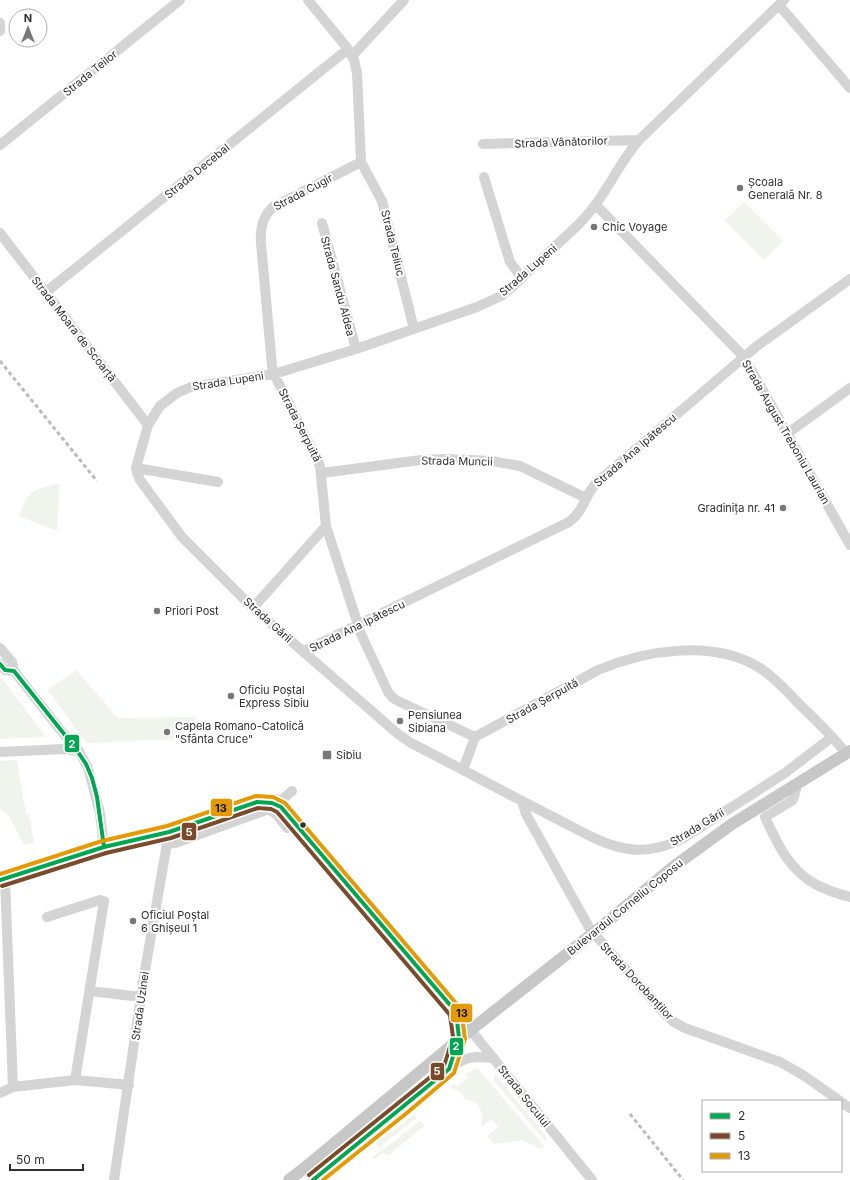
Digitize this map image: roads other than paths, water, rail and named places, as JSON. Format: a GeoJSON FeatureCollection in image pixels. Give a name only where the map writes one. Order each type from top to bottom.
{"type":"FeatureCollection","features":[{"type":"Feature","properties":{"kind":"main road","name":"Bulevardul Corneliu Coposu"},"geometry":{"type":"LineString","coordinates":[[290,1180],[463,1036],[591,935],[673,867],[732,824],[848,752]]}},
{"type":"Feature","properties":{"kind":"street","name":"Strada Teilor"},"geometry":{"type":"LineString","coordinates":[[0,145],[180,0]]}},
{"type":"Feature","properties":{"kind":"street"},"geometry":{"type":"LineString","coordinates":[[308,0],[350,52],[357,73],[361,162]]}},
{"type":"Feature","properties":{"kind":"street","name":"Strada Decebal"},"geometry":{"type":"LineString","coordinates":[[46,292],[350,52],[404,0]]}},
{"type":"Feature","properties":{"kind":"street"},"geometry":{"type":"LineString","coordinates":[[781,2],[850,88]]}},
{"type":"Feature","properties":{"kind":"street","name":"Strada Lupeni"},"geometry":{"type":"LineString","coordinates":[[148,425],[160,406],[184,389],[200,385],[274,374],[356,349],[490,302],[501,296],[579,224],[596,205],[624,159],[640,140],[781,2]]}},
{"type":"Feature","properties":{"kind":"street"},"geometry":{"type":"LineString","coordinates":[[0,23],[0,31]]}},
{"type":"Feature","properties":{"kind":"street","name":"Strada Vânătorilor"},"geometry":{"type":"LineString","coordinates":[[483,144],[640,140]]}},
{"type":"Feature","properties":{"kind":"street","name":"Strada Teliuc"},"geometry":{"type":"LineString","coordinates":[[361,162],[382,201],[414,329]]}},
{"type":"Feature","properties":{"kind":"street","name":"Strada Cugir"},"geometry":{"type":"LineString","coordinates":[[274,374],[272,366],[260,232],[266,213],[273,207],[361,162]]}},
{"type":"Feature","properties":{"kind":"street"},"geometry":{"type":"LineString","coordinates":[[484,177],[510,262],[522,278]]}},
{"type":"Feature","properties":{"kind":"street","name":"Strada August Treboniu Laurian"},"geometry":{"type":"LineString","coordinates":[[596,205],[744,357],[850,545]]}},
{"type":"Feature","properties":{"kind":"street","name":"Strada Sandu Aldea"},"geometry":{"type":"LineString","coordinates":[[322,223],[356,349]]}},
{"type":"Feature","properties":{"kind":"street","name":"Strada Moara de Scoarță"},"geometry":{"type":"LineString","coordinates":[[0,233],[148,425]]}},
{"type":"Feature","properties":{"kind":"street","name":"Strada Ana Ipătescu"},"geometry":{"type":"LineString","coordinates":[[304,651],[569,522],[576,517],[589,491],[596,483],[757,346],[850,279]]}},
{"type":"Feature","properties":{"kind":"street","name":"Strada Șerpuită"},"geometry":{"type":"LineString","coordinates":[[274,374],[318,461],[322,473],[326,526],[361,634],[388,692],[394,698],[475,737],[598,670],[612,664],[648,655],[686,650],[707,652],[744,660],[770,675],[848,752]]}},
{"type":"Feature","properties":{"kind":"street"},"geometry":{"type":"LineString","coordinates":[[788,433],[850,388]]}},
{"type":"Feature","properties":{"kind":"street"},"geometry":{"type":"LineString","coordinates":[[148,425],[136,468],[218,482]]}},
{"type":"Feature","properties":{"kind":"street","name":"Strada Muncii"},"geometry":{"type":"LineString","coordinates":[[322,473],[421,460],[446,459],[492,461],[520,466],[586,498]]}},
{"type":"Feature","properties":{"kind":"street","name":"Strada Gării"},"geometry":{"type":"LineString","coordinates":[[136,468],[140,480],[182,537],[253,608],[398,734],[411,743],[599,840],[615,846],[630,849],[653,849],[682,839],[785,773],[832,737]]}},
{"type":"Feature","properties":{"kind":"street"},"geometry":{"type":"LineString","coordinates":[[253,608],[326,526]]}},
{"type":"Feature","properties":{"kind":"street"},"geometry":{"type":"LineString","coordinates":[[0,648],[12,662],[14,671],[78,751],[88,768],[100,813],[104,847]]}},
{"type":"Feature","properties":{"kind":"street"},"geometry":{"type":"LineString","coordinates":[[0,664],[5,670],[14,671]]}},
{"type":"Feature","properties":{"kind":"street"},"geometry":{"type":"LineString","coordinates":[[463,770],[475,737]]}},
{"type":"Feature","properties":{"kind":"street"},"geometry":{"type":"LineString","coordinates":[[0,752],[64,749],[78,751]]}},
{"type":"Feature","properties":{"kind":"street"},"geometry":{"type":"LineString","coordinates":[[798,782],[793,800],[765,818],[779,846],[796,870],[805,878],[826,890],[850,897]]}},
{"type":"Feature","properties":{"kind":"street"},"geometry":{"type":"LineString","coordinates":[[166,844],[175,843],[282,800],[292,791]]}},
{"type":"Feature","properties":{"kind":"street"},"geometry":{"type":"LineString","coordinates":[[255,798],[272,804],[277,815],[288,828]]}},
{"type":"Feature","properties":{"kind":"street","name":"Strada Dorobanților"},"geometry":{"type":"LineString","coordinates":[[522,801],[526,814],[590,929],[664,1013],[674,1022],[685,1028],[780,1062],[803,1075],[840,1100]]}},
{"type":"Feature","properties":{"kind":"street"},"geometry":{"type":"LineString","coordinates":[[14,1087],[2,880],[104,847],[169,832],[257,802],[272,804]]}},
{"type":"Feature","properties":{"kind":"street","name":"Strada Socului"},"geometry":{"type":"LineString","coordinates":[[272,804],[282,807],[456,1012],[592,1180]]}},
{"type":"Feature","properties":{"kind":"street","name":"Strada Uzinei"},"geometry":{"type":"LineString","coordinates":[[114,1180],[141,997],[169,832]]}},
{"type":"Feature","properties":{"kind":"street"},"geometry":{"type":"LineString","coordinates":[[47,917],[100,900],[104,902],[75,1080]]}},
{"type":"Feature","properties":{"kind":"street"},"geometry":{"type":"LineString","coordinates":[[90,991],[141,997]]}},
{"type":"Feature","properties":{"kind":"street"},"geometry":{"type":"LineString","coordinates":[[450,1069],[459,1038],[456,1012]]}},
{"type":"Feature","properties":{"kind":"street"},"geometry":{"type":"LineString","coordinates":[[313,1180],[457,1063],[469,1058],[493,1058]]}},
{"type":"Feature","properties":{"kind":"street"},"geometry":{"type":"LineString","coordinates":[[0,1093],[14,1087],[75,1080],[129,1085]]}},
{"type":"Feature","properties":{"kind":"street","name":"Strada Dorobanților"},"geometry":{"type":"LineString","coordinates":[[842,1102],[850,1108]]}},
{"type":"Feature","properties":{"kind":"railway"},"geometry":{"type":"LineString","coordinates":[[0,361],[97,481]]}},
{"type":"Feature","properties":{"kind":"railway"},"geometry":{"type":"LineString","coordinates":[[630,1114],[683,1180]]}},
{"type":"Feature","properties":{"kind":"place","name":"Școala Generală Nr. 8"},"geometry":{"type":"Point","coordinates":[740,188]}},
{"type":"Feature","properties":{"kind":"place","name":"Chic Voyage"},"geometry":{"type":"Point","coordinates":[594,227]}},
{"type":"Feature","properties":{"kind":"place","name":"Gradinița nr. 41"},"geometry":{"type":"Point","coordinates":[783,508]}},
{"type":"Feature","properties":{"kind":"place","name":"Priori Post"},"geometry":{"type":"Point","coordinates":[157,611]}},
{"type":"Feature","properties":{"kind":"place","name":"Oficiu Poștal Express Sibiu"},"geometry":{"type":"Point","coordinates":[231,696]}},
{"type":"Feature","properties":{"kind":"place","name":"Pensiunea Sibiana"},"geometry":{"type":"Point","coordinates":[400,721]}},
{"type":"Feature","properties":{"kind":"place","name":"Capela Romano-Catolică \"Sfânta Cruce\""},"geometry":{"type":"Point","coordinates":[167,732]}},
{"type":"Feature","properties":{"kind":"place","name":"Sibiu"},"geometry":{"type":"Point","coordinates":[327,755]}},
{"type":"Feature","properties":{"kind":"place","name":"Oficiul Poștal 6 Ghișeul 1"},"geometry":{"type":"Point","coordinates":[133,921]}}]}
